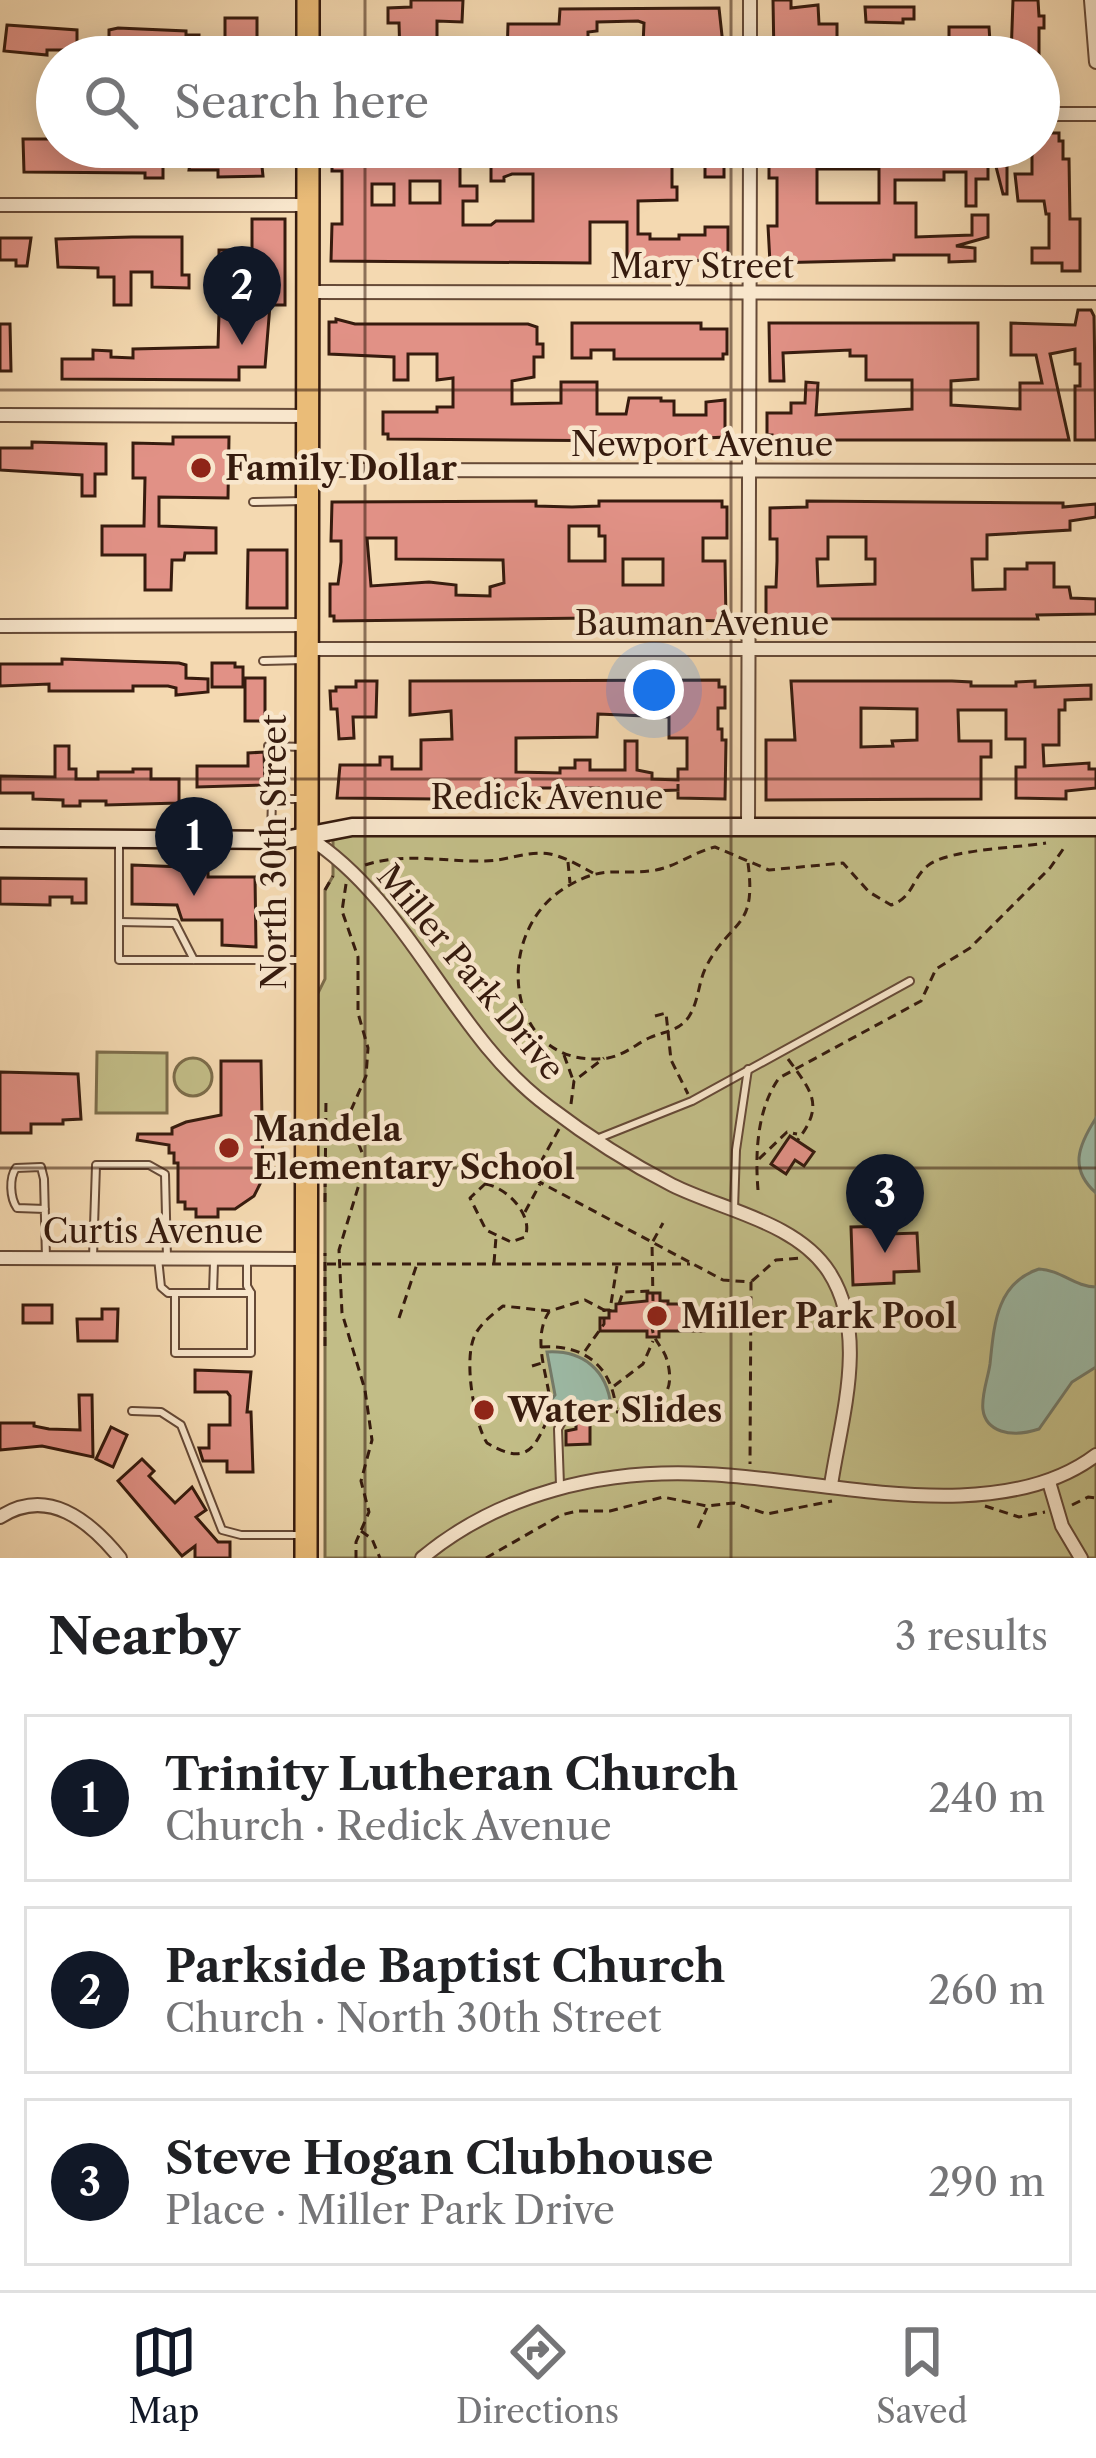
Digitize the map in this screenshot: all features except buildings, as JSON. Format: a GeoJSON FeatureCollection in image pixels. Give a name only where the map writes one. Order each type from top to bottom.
{"type":"FeatureCollection","features":[{"type":"Feature","properties":{"kind":"highway"},"geometry":{"type":"LineString","coordinates":[[308,0],[308,36]]}},
{"type":"Feature","properties":{"kind":"highway","name":"North 30th Street"},"geometry":{"type":"LineString","coordinates":[[306,1546],[316,1261],[306,960],[308,168]]}},
{"type":"Feature","properties":{"kind":"street"},"geometry":{"type":"LineString","coordinates":[[750,0],[750,36]]}},
{"type":"Feature","properties":{"kind":"street"},"geometry":{"type":"LineString","coordinates":[[1091,0],[1096,62]]}},
{"type":"Feature","properties":{"kind":"street"},"geometry":{"type":"LineString","coordinates":[[1060,114],[1096,114]]}},
{"type":"Feature","properties":{"kind":"street"},"geometry":{"type":"LineString","coordinates":[[748,827],[750,168]]}},
{"type":"Feature","properties":{"kind":"street"},"geometry":{"type":"LineString","coordinates":[[0,205],[308,205]]}},
{"type":"Feature","properties":{"kind":"street","name":"Mary Street"},"geometry":{"type":"LineString","coordinates":[[308,292],[1096,293]]}},
{"type":"Feature","properties":{"kind":"street"},"geometry":{"type":"LineString","coordinates":[[0,416],[308,416]]}},
{"type":"Feature","properties":{"kind":"street","name":"Newport Avenue"},"geometry":{"type":"LineString","coordinates":[[308,470],[1096,471]]}},
{"type":"Feature","properties":{"kind":"street"},"geometry":{"type":"LineString","coordinates":[[0,626],[307,625]]}},
{"type":"Feature","properties":{"kind":"street","name":"Bauman Avenue"},"geometry":{"type":"LineString","coordinates":[[308,654],[1096,649]]}},
{"type":"Feature","properties":{"kind":"street","name":"Redick Avenue"},"geometry":{"type":"LineString","coordinates":[[0,838],[272,840],[352,827],[1096,827]]}},
{"type":"Feature","properties":{"kind":"street","name":"Miller Park Drive"},"geometry":{"type":"LineString","coordinates":[[307,836],[353,873],[515,1078],[565,1118],[661,1179],[787,1234],[819,1258]]}},
{"type":"Feature","properties":{"kind":"street","name":"Curtis Avenue"},"geometry":{"type":"LineString","coordinates":[[0,1258],[316,1261]]}},
{"type":"Feature","properties":{"kind":"street"},"geometry":{"type":"LineString","coordinates":[[819,1258],[841,1295],[849,1338],[831,1485]]}},
{"type":"Feature","properties":{"kind":"street"},"geometry":{"type":"LineString","coordinates":[[422,1558],[490,1512],[560,1488],[661,1474],[930,1494],[992,1491],[1049,1482],[1096,1455]]}},
{"type":"Feature","properties":{"kind":"street"},"geometry":{"type":"LineString","coordinates":[[1049,1482],[1066,1534],[1081,1558]]}},
{"type":"Feature","properties":{"kind":"street"},"geometry":{"type":"LineString","coordinates":[[0,1517],[23,1506],[68,1511],[95,1528],[120,1558]]}},
{"type":"Feature","properties":{"kind":"lane"},"geometry":{"type":"LineString","coordinates":[[254,502],[308,502]]}},
{"type":"Feature","properties":{"kind":"lane"},"geometry":{"type":"LineString","coordinates":[[263,661],[308,654]]}},
{"type":"Feature","properties":{"kind":"lane"},"geometry":{"type":"LineString","coordinates":[[268,746],[308,747]]}},
{"type":"Feature","properties":{"kind":"lane"},"geometry":{"type":"LineString","coordinates":[[272,840],[272,799],[308,799]]}},
{"type":"Feature","properties":{"kind":"lane"},"geometry":{"type":"LineString","coordinates":[[119,839],[119,960],[306,960]]}},
{"type":"Feature","properties":{"kind":"lane"},"geometry":{"type":"LineString","coordinates":[[119,922],[175,923],[194,960]]}},
{"type":"Feature","properties":{"kind":"lane"},"geometry":{"type":"LineString","coordinates":[[596,1139],[692,1101],[910,980]]}},
{"type":"Feature","properties":{"kind":"lane"},"geometry":{"type":"LineString","coordinates":[[734,1212],[736,1150],[748,1069]]}},
{"type":"Feature","properties":{"kind":"lane"},"geometry":{"type":"LineString","coordinates":[[93,1258],[96,1165],[149,1166],[164,1174],[161,1287],[175,1293],[251,1293]]}},
{"type":"Feature","properties":{"kind":"lane"},"geometry":{"type":"LineString","coordinates":[[45,1209],[17,1208],[12,1174],[16,1168],[41,1167],[45,1209],[46,1258]]}},
{"type":"Feature","properties":{"kind":"lane"},"geometry":{"type":"LineString","coordinates":[[214,1258],[214,1293]]}},
{"type":"Feature","properties":{"kind":"lane"},"geometry":{"type":"LineString","coordinates":[[175,1293],[175,1353],[251,1353],[247,1258]]}},
{"type":"Feature","properties":{"kind":"lane"},"geometry":{"type":"LineString","coordinates":[[132,1411],[161,1412],[182,1425],[222,1530],[306,1546]]}},
{"type":"Feature","properties":{"kind":"lane"},"geometry":{"type":"LineString","coordinates":[[560,1488],[558,1429],[563,1420]]}},
{"type":"Feature","properties":{"kind":"path"},"geometry":{"type":"LineString","coordinates":[[758,1190],[757,1160],[767,1099],[779,1078],[921,1000],[936,969],[970,948],[1072,841],[940,859],[921,872],[906,898],[891,905],[869,892],[843,863],[769,870],[715,848],[661,869],[593,873],[553,897],[533,922],[521,945],[518,993],[528,1019],[562,1051],[574,1082],[573,1100],[532,1178],[729,1282],[751,1282],[776,1260],[819,1258]]}},
{"type":"Feature","properties":{"kind":"path"},"geometry":{"type":"LineString","coordinates":[[356,1558],[369,1512],[362,1473],[372,1440],[367,1400],[341,1313],[339,1264],[344,1226],[364,1168],[348,1117],[368,1069],[367,1038],[357,1008],[358,958],[342,911],[344,889],[353,873],[368,864],[405,856],[485,861],[540,854],[593,873]]}},
{"type":"Feature","properties":{"kind":"path"},"geometry":{"type":"LineString","coordinates":[[568,861],[570,884]]}},
{"type":"Feature","properties":{"kind":"path"},"geometry":{"type":"LineString","coordinates":[[562,1051],[604,1058],[628,1052],[670,1031],[689,1015],[711,958],[745,917],[751,893],[748,863]]}},
{"type":"Feature","properties":{"kind":"path"},"geometry":{"type":"LineString","coordinates":[[655,1016],[666,1013],[671,1060],[692,1101]]}},
{"type":"Feature","properties":{"kind":"path"},"geometry":{"type":"LineString","coordinates":[[757,1160],[787,1132],[799,1139],[814,1115],[815,1105],[782,1050]]}},
{"type":"Feature","properties":{"kind":"path"},"geometry":{"type":"LineString","coordinates":[[574,1082],[604,1058]]}},
{"type":"Feature","properties":{"kind":"path"},"geometry":{"type":"LineString","coordinates":[[525,1212],[541,1183]]}},
{"type":"Feature","properties":{"kind":"path"},"geometry":{"type":"LineString","coordinates":[[496,1186],[525,1212],[530,1227],[525,1238],[512,1242],[496,1235],[486,1230],[471,1204],[471,1194],[478,1187],[496,1186]]}},
{"type":"Feature","properties":{"kind":"path"},"geometry":{"type":"LineString","coordinates":[[652,1301],[652,1244],[663,1223]]}},
{"type":"Feature","properties":{"kind":"path"},"geometry":{"type":"LineString","coordinates":[[494,1264],[496,1235]]}},
{"type":"Feature","properties":{"kind":"path"},"geometry":{"type":"LineString","coordinates":[[316,1261],[691,1264]]}},
{"type":"Feature","properties":{"kind":"path"},"geometry":{"type":"LineString","coordinates":[[399,1318],[418,1264]]}},
{"type":"Feature","properties":{"kind":"path"},"geometry":{"type":"LineString","coordinates":[[550,1311],[541,1324],[549,1394],[541,1403],[553,1409],[537,1445],[522,1453],[491,1447],[477,1423],[471,1364],[475,1335],[502,1306],[550,1311],[580,1300],[610,1310],[618,1264]]}},
{"type":"Feature","properties":{"kind":"path"},"geometry":{"type":"LineString","coordinates":[[750,1478],[751,1282]]}},
{"type":"Feature","properties":{"kind":"path"},"geometry":{"type":"LineString","coordinates":[[619,1304],[623,1292],[652,1291]]}},
{"type":"Feature","properties":{"kind":"path"},"geometry":{"type":"LineString","coordinates":[[583,1353],[606,1324],[604,1310]]}},
{"type":"Feature","properties":{"kind":"path"},"geometry":{"type":"LineString","coordinates":[[613,1386],[643,1364],[653,1339],[652,1327]]}},
{"type":"Feature","properties":{"kind":"path"},"geometry":{"type":"LineString","coordinates":[[580,1421],[580,1411],[646,1410],[663,1394],[667,1361],[653,1339]]}},
{"type":"Feature","properties":{"kind":"path"},"geometry":{"type":"LineString","coordinates":[[541,1347],[561,1346],[600,1365],[613,1386],[616,1411]]}},
{"type":"Feature","properties":{"kind":"path"},"geometry":{"type":"LineString","coordinates":[[532,1366],[544,1363]]}},
{"type":"Feature","properties":{"kind":"path"},"geometry":{"type":"LineString","coordinates":[[538,1389],[548,1387]]}},
{"type":"Feature","properties":{"kind":"path"},"geometry":{"type":"LineString","coordinates":[[477,1423],[485,1416]]}},
{"type":"Feature","properties":{"kind":"path"},"geometry":{"type":"LineString","coordinates":[[973,1504],[1019,1516],[1057,1509],[1088,1496],[1096,1498]]}},
{"type":"Feature","properties":{"kind":"path"},"geometry":{"type":"LineString","coordinates":[[486,1558],[571,1512],[610,1511],[663,1498],[707,1506],[734,1503],[767,1514],[843,1501]]}},
{"type":"Feature","properties":{"kind":"path"},"geometry":{"type":"LineString","coordinates":[[698,1528],[707,1506]]}},
{"type":"Feature","properties":{"kind":"path"},"geometry":{"type":"LineString","coordinates":[[361,1531],[380,1558]]}},
{"type":"Feature","properties":{"kind":"shaded area"},"geometry":{"type":"Polygon","coordinates":[[[351,834],[1096,834],[1096,1558],[325,1558],[325,1181],[316,1163],[316,997],[325,979],[325,890],[333,876],[333,840],[351,834]]]}},
{"type":"Feature","properties":{"kind":"shaded area"},"geometry":{"type":"Polygon","coordinates":[[[97,1052],[167,1053],[167,1113],[96,1113],[97,1052]]]}},
{"type":"Feature","properties":{"kind":"shaded area"},"geometry":{"type":"Polygon","coordinates":[[[193,1058],[207,1063],[212,1077],[207,1091],[193,1096],[179,1091],[174,1077],[179,1063],[193,1058]]]}},
{"type":"Feature","properties":{"kind":"shaded area"},"geometry":{"type":"Polygon","coordinates":[[[1096,1118],[1096,1193],[1082,1175],[1079,1157],[1096,1118]]]}},
{"type":"Feature","properties":{"kind":"shaded area"},"geometry":{"type":"Polygon","coordinates":[[[1039,1269],[1096,1287],[1096,1367],[1072,1382],[1039,1429],[1006,1432],[992,1426],[983,1411],[996,1321],[1014,1284],[1039,1269]]]}},
{"type":"Feature","properties":{"kind":"shaded area"},"geometry":{"type":"Polygon","coordinates":[[[547,1352],[572,1355],[591,1365],[604,1382],[611,1406],[568,1406],[562,1413],[549,1403],[555,1395],[547,1352]]]}},
{"type":"Feature","properties":{"kind":"place","name":"Parkside Baptist Church"},"geometry":{"type":"Point","coordinates":[242,345]}},
{"type":"Feature","properties":{"kind":"place","name":"Family Dollar"},"geometry":{"type":"Point","coordinates":[201,468]}},
{"type":"Feature","properties":{"kind":"place","name":"Trinity Lutheran Church"},"geometry":{"type":"Point","coordinates":[194,896]}},
{"type":"Feature","properties":{"kind":"place","name":"Mandela Elementary School"},"geometry":{"type":"Point","coordinates":[229,1148]}},
{"type":"Feature","properties":{"kind":"place","name":"Steve Hogan Clubhouse"},"geometry":{"type":"Point","coordinates":[885,1253]}},
{"type":"Feature","properties":{"kind":"place","name":"Miller Park Pool"},"geometry":{"type":"Point","coordinates":[657,1316]}},
{"type":"Feature","properties":{"kind":"place","name":"Water Slides"},"geometry":{"type":"Point","coordinates":[484,1410]}}]}
